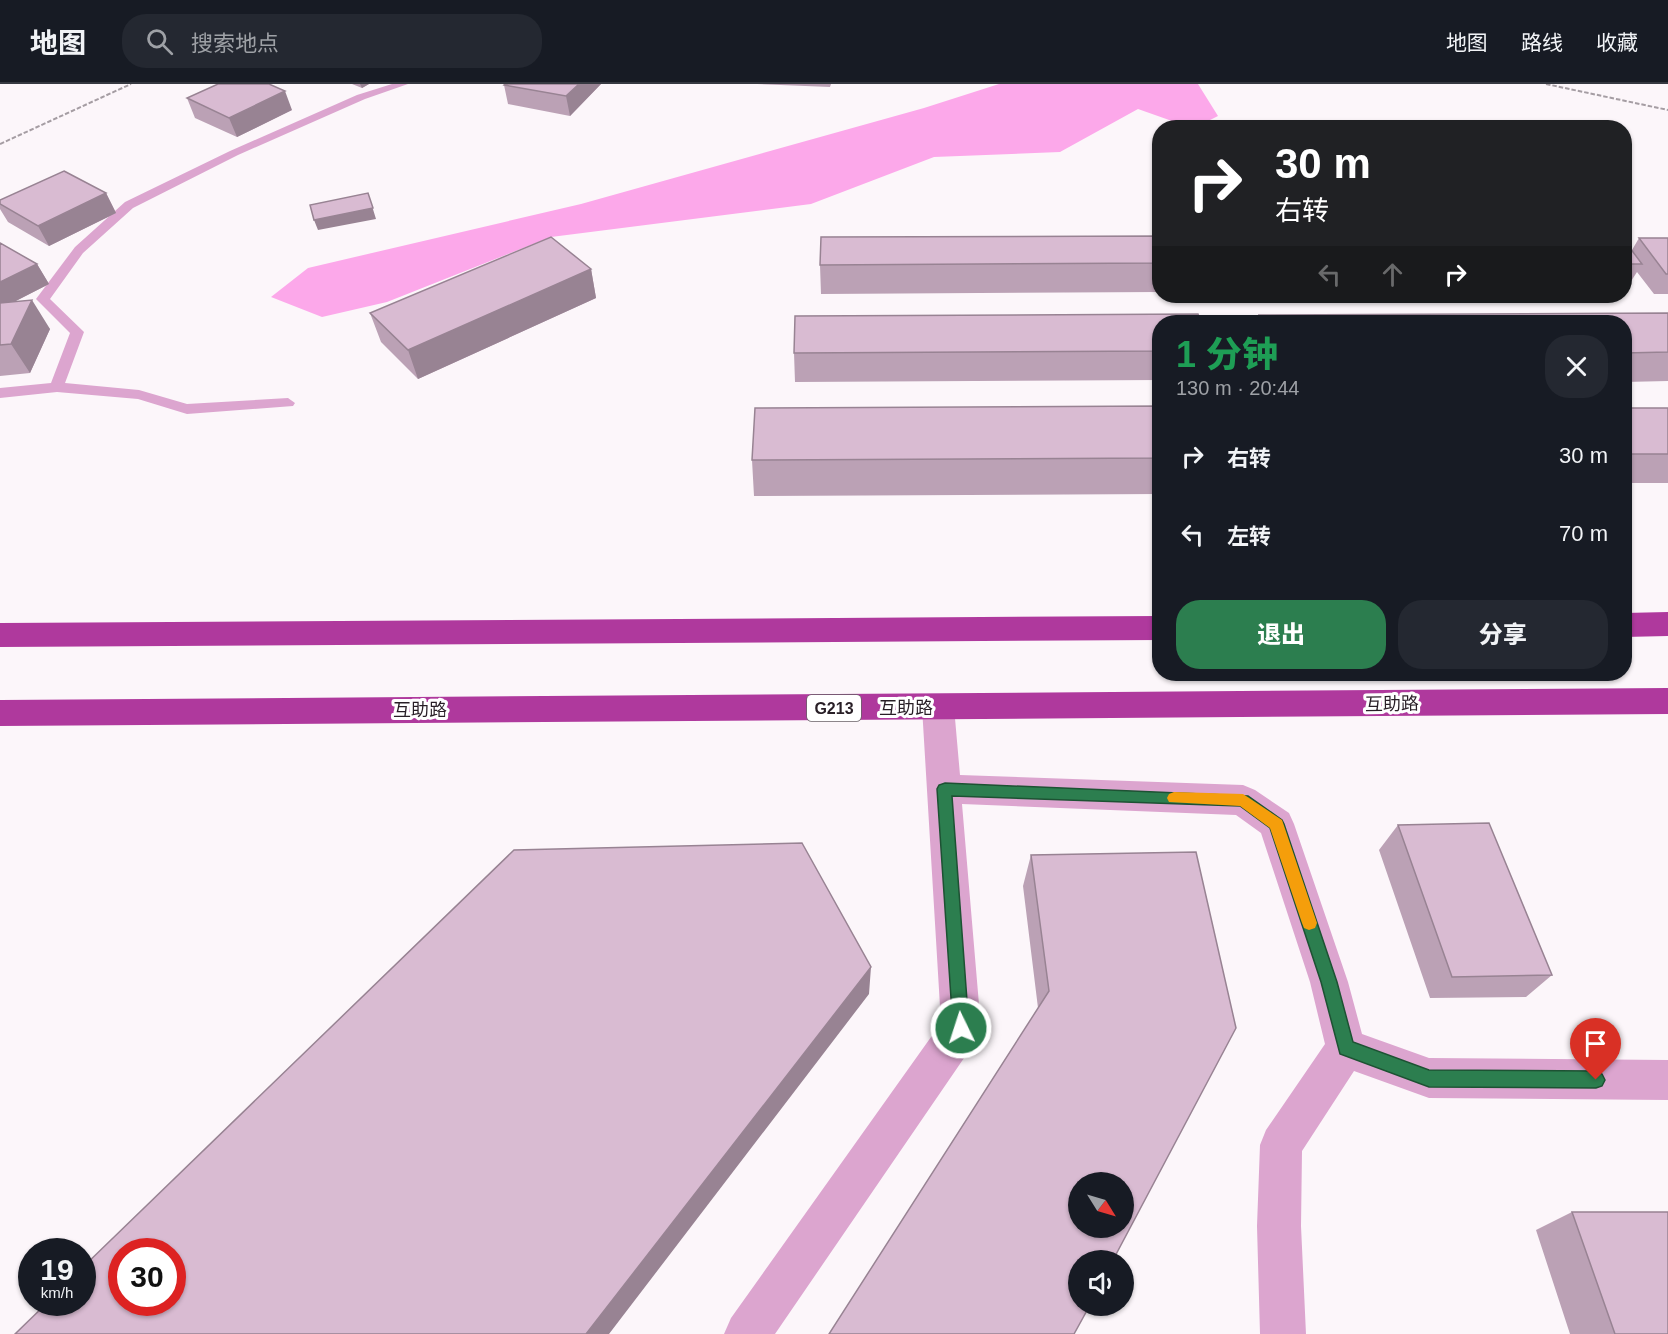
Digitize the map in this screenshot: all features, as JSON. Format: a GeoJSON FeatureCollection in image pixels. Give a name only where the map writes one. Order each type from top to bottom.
{"type":"FeatureCollection","features":[{"type":"Feature","properties":{"kind":"highway"},"geometry":{"type":"LineString","coordinates":[[1632,625],[1668,624]]}},
{"type":"Feature","properties":{"kind":"highway"},"geometry":{"type":"LineString","coordinates":[[0,634],[1152,628]]}},
{"type":"Feature","properties":{"kind":"highway","name":"互助路"},"geometry":{"type":"LineString","coordinates":[[0,713],[1668,701]]}},
{"type":"Feature","properties":{"kind":"street"},"geometry":{"type":"LineString","coordinates":[[747,1334],[961,1028],[938,707]]}},
{"type":"Feature","properties":{"kind":"street"},"geometry":{"type":"LineString","coordinates":[[945,789],[1243,800],[1276,824],[1329,982],[1346,1048],[1281,1145],[1279,1226],[1283,1334]]}},
{"type":"Feature","properties":{"kind":"street"},"geometry":{"type":"LineString","coordinates":[[1346,1048],[1429,1078],[1668,1080]]}},
{"type":"Feature","properties":{"kind":"lane"},"geometry":{"type":"LineString","coordinates":[[57,387],[77,332],[43,299],[79,250],[129,205],[255,143],[361,97],[403,84]]}},
{"type":"Feature","properties":{"kind":"lane"},"geometry":{"type":"LineString","coordinates":[[0,393],[57,387],[140,395],[187,409],[288,403]]}},
{"type":"Feature","properties":{"kind":"path"},"geometry":{"type":"LineString","coordinates":[[0,144],[131,84]]}},
{"type":"Feature","properties":{"kind":"path"},"geometry":{"type":"LineString","coordinates":[[1546,84],[1668,110]]}},
{"type":"Feature","properties":{"kind":"shaded area"},"geometry":{"type":"Polygon","coordinates":[[[999,84],[1198,84],[1218,116],[1210,120],[1169,120],[1138,109],[1060,152],[934,157],[811,204],[551,237],[387,302],[322,317],[271,297],[308,268],[581,204],[924,108],[999,84]]]}},
{"type":"Feature","properties":{"kind":"building"},"geometry":{"type":"Polygon","coordinates":[[[218,84],[269,84],[285,91],[229,118],[187,98],[218,84]]]}},
{"type":"Feature","properties":{"kind":"building"},"geometry":{"type":"Polygon","coordinates":[[[505,84],[579,84],[566,96],[505,84]]]}},
{"type":"Feature","properties":{"kind":"building"},"geometry":{"type":"Polygon","coordinates":[[[64,171],[106,193],[38,226],[0,204],[0,200],[64,171]]]}},
{"type":"Feature","properties":{"kind":"building"},"geometry":{"type":"Polygon","coordinates":[[[368,193],[373,208],[314,220],[310,205],[368,193]]]}},
{"type":"Feature","properties":{"kind":"building"},"geometry":{"type":"Polygon","coordinates":[[[1152,236],[1152,263],[820,265],[821,237],[1152,236]]]}},
{"type":"Feature","properties":{"kind":"building"},"geometry":{"type":"Polygon","coordinates":[[[551,237],[591,269],[408,350],[370,313],[551,237]]]}},
{"type":"Feature","properties":{"kind":"building"},"geometry":{"type":"Polygon","coordinates":[[[1639,238],[1668,238],[1668,274],[1666,274],[1639,238]]]}},
{"type":"Feature","properties":{"kind":"building"},"geometry":{"type":"Polygon","coordinates":[[[0,243],[37,264],[0,282],[0,243]]]}},
{"type":"Feature","properties":{"kind":"building"},"geometry":{"type":"Polygon","coordinates":[[[1632,251],[1642,264],[1632,264],[1632,251]]]}},
{"type":"Feature","properties":{"kind":"building"},"geometry":{"type":"Polygon","coordinates":[[[32,300],[11,344],[0,345],[0,303],[32,300]]]}},
{"type":"Feature","properties":{"kind":"building"},"geometry":{"type":"Polygon","coordinates":[[[1668,313],[1668,352],[1632,353],[1632,315],[1259,315],[1668,313]]]}},
{"type":"Feature","properties":{"kind":"building"},"geometry":{"type":"Polygon","coordinates":[[[1198,314],[1198,315],[1152,315],[1152,351],[794,353],[795,316],[1198,314]]]}},
{"type":"Feature","properties":{"kind":"building"},"geometry":{"type":"Polygon","coordinates":[[[1152,406],[1152,458],[752,460],[755,408],[1152,406]]]}},
{"type":"Feature","properties":{"kind":"building"},"geometry":{"type":"Polygon","coordinates":[[[1632,408],[1668,408],[1668,454],[1632,454],[1632,408]]]}},
{"type":"Feature","properties":{"kind":"building"},"geometry":{"type":"Polygon","coordinates":[[[1489,823],[1552,975],[1452,977],[1398,825],[1489,823]]]}},
{"type":"Feature","properties":{"kind":"building"},"geometry":{"type":"Polygon","coordinates":[[[802,843],[871,967],[586,1334],[15,1334],[34,1316],[96,1316],[96,1254],[108,1243],[108,1316],[186,1316],[186,1238],[113,1238],[514,850],[802,843]]]}},
{"type":"Feature","properties":{"kind":"building"},"geometry":{"type":"Polygon","coordinates":[[[1196,852],[1236,1028],[1134,1220],[1134,1172],[1068,1172],[1068,1238],[1125,1238],[1118,1250],[1068,1250],[1068,1316],[1084,1316],[1074,1334],[829,1334],[1049,991],[1031,855],[1196,852]]]}},
{"type":"Feature","properties":{"kind":"building"},"geometry":{"type":"Polygon","coordinates":[[[1572,1212],[1668,1212],[1668,1334],[1615,1334],[1572,1212]]]}},
{"type":"Feature","properties":{"kind":"slow traffic"},"geometry":{"type":"LineString","coordinates":[[1174,798],[1243,800],[1276,824],[1309,923]]}},
{"type":"Feature","properties":{"kind":"route"},"geometry":{"type":"LineString","coordinates":[[961,1028],[945,789],[1243,800],[1276,824],[1329,982],[1346,1048],[1429,1078],[1596,1080]]}}]}
